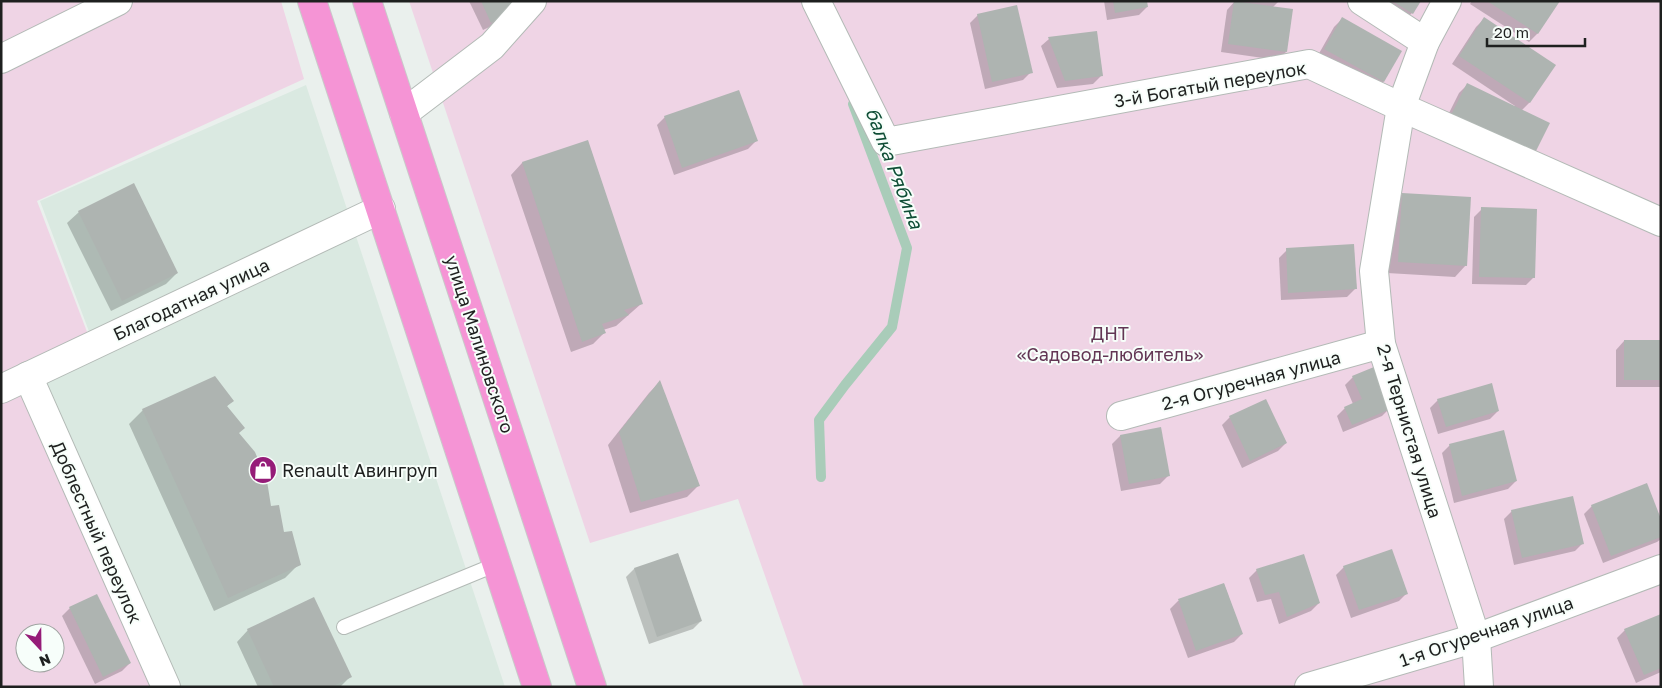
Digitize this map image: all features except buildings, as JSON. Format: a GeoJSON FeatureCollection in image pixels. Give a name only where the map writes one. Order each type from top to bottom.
{"type":"FeatureCollection","features":[{"type":"Feature","properties":{"kind":"highway"},"geometry":{"type":"LineString","coordinates":[[312,1],[537,687]]}},
{"type":"Feature","properties":{"kind":"highway","name":"улица Малиновского"},"geometry":{"type":"LineString","coordinates":[[367,1],[592,687]]}},
{"type":"Feature","properties":{"kind":"street"},"geometry":{"type":"LineString","coordinates":[[1,59],[118,1]]}},
{"type":"Feature","properties":{"kind":"street"},"geometry":{"type":"LineString","coordinates":[[404,113],[492,46],[532,1]]}},
{"type":"Feature","properties":{"kind":"street","name":"3-й Богатый переулок"},"geometry":{"type":"LineString","coordinates":[[816,1],[886,142],[1309,64],[1401,107],[1661,222]]}},
{"type":"Feature","properties":{"kind":"street"},"geometry":{"type":"LineString","coordinates":[[1362,1],[1425,42]]}},
{"type":"Feature","properties":{"kind":"street","name":"2-я Тернистая улица"},"geometry":{"type":"LineString","coordinates":[[1446,1],[1425,42],[1401,107],[1374,271],[1381,344],[1476,638],[1479,687]]}},
{"type":"Feature","properties":{"kind":"street","name":"Благодатная улица"},"geometry":{"type":"LineString","coordinates":[[1,389],[381,209]]}},
{"type":"Feature","properties":{"kind":"street","name":"2-я Огуречная улица"},"geometry":{"type":"LineString","coordinates":[[1121,416],[1381,344]]}},
{"type":"Feature","properties":{"kind":"street","name":"Доблестный переулок"},"geometry":{"type":"LineString","coordinates":[[28,376],[166,687]]}},
{"type":"Feature","properties":{"kind":"street","name":"1-я Огуречная улица"},"geometry":{"type":"LineString","coordinates":[[1309,687],[1476,638],[1661,569]]}},
{"type":"Feature","properties":{"kind":"lane"},"geometry":{"type":"LineString","coordinates":[[344,627],[497,564]]}},
{"type":"Feature","properties":{"kind":"shaded area"},"geometry":{"type":"Polygon","coordinates":[[[306,85],[505,687],[178,687],[43,384],[99,358],[40,201],[306,85]]]}},
{"type":"Feature","properties":{"kind":"green space"},"geometry":{"type":"Polygon","coordinates":[[[1,1],[99,1],[1,50],[1,1]]]}},
{"type":"Feature","properties":{"kind":"green space"},"geometry":{"type":"Polygon","coordinates":[[[137,1],[281,1],[304,79],[37,201],[89,337],[12,372],[154,687],[1,687],[1,65],[137,1]]]}},
{"type":"Feature","properties":{"kind":"green space","name":"ДНТ «Садовод-любитель»"},"geometry":{"type":"Polygon","coordinates":[[[409,1],[1661,1],[1661,687],[804,687],[738,499],[590,543],[409,1]]]}},
{"type":"Feature","properties":{"kind":"waterway","name":"балка Рябина"},"geometry":{"type":"LineString","coordinates":[[821,477],[819,420],[892,327],[907,248],[853,104]]}},
{"type":"Feature","properties":{"kind":"place","name":"Renault Авингруп"},"geometry":{"type":"Point","coordinates":[263,470]}}]}
